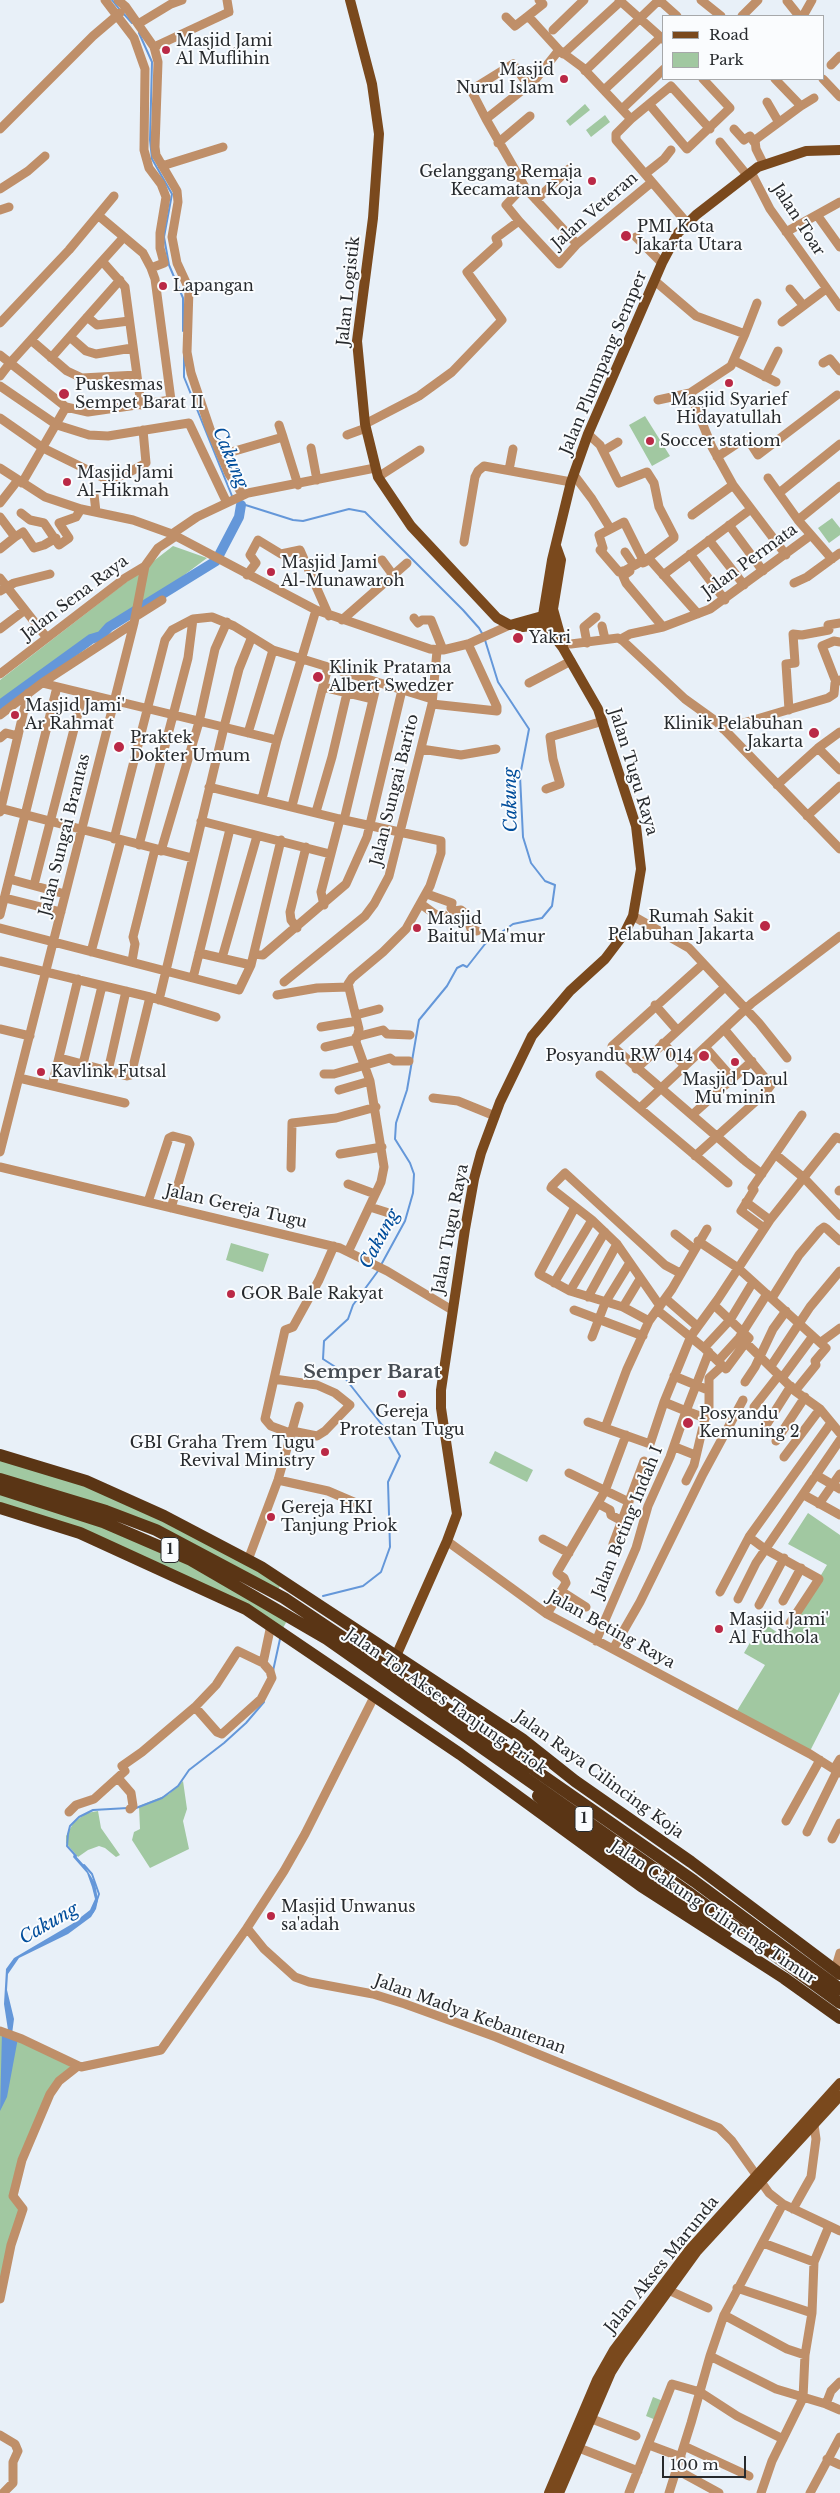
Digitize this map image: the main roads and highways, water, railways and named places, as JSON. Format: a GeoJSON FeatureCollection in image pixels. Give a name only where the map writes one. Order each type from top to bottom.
{"type":"FeatureCollection","features":[{"type":"Feature","properties":{"kind":"highway","name":"Jalan Raya Cilincing Koja"},"geometry":{"type":"LineString","coordinates":[[0,1455],[86,1481],[164,1516],[248,1560],[304,1594],[522,1739],[691,1862],[837,1972]]}},
{"type":"Feature","properties":{"kind":"highway","name":"Jalan Tol Akses Tanjung Priok"},"geometry":{"type":"LineString","coordinates":[[0,1479],[106,1511],[156,1530],[268,1588],[307,1612],[390,1669],[694,1881],[840,1989]]}},
{"type":"Feature","properties":{"kind":"highway","name":"Jalan Tol Akses Tanjung Priok"},"geometry":{"type":"LineString","coordinates":[[0,1489],[104,1522],[191,1560],[327,1639],[689,1892],[840,2003]]}},
{"type":"Feature","properties":{"kind":"highway","name":"Jalan Cakung Cilincing Timur"},"geometry":{"type":"LineString","coordinates":[[0,1508],[98,1541],[221,1596],[287,1635],[524,1800],[574,1840],[641,1886],[784,1978],[840,2018]]}},
{"type":"Feature","properties":{"kind":"highway"},"geometry":{"type":"LineString","coordinates":[[327,1639],[335,1653],[532,1792],[630,1866],[682,1899],[774,1966],[784,1978]]}},
{"type":"Feature","properties":{"kind":"highway"},"geometry":{"type":"LineString","coordinates":[[390,1669],[403,1670],[530,1755],[545,1764],[553,1763]]}},
{"type":"Feature","properties":{"kind":"main road","name":"Jalan Logistik"},"geometry":{"type":"LineString","coordinates":[[350,0],[372,84],[379,134],[373,218],[356,341],[366,426],[376,472],[411,526],[492,613],[514,625],[523,627],[549,619]]}},
{"type":"Feature","properties":{"kind":"main road","name":"Jalan Plumpang Semper"},"geometry":{"type":"LineString","coordinates":[[549,619],[552,560],[572,479],[588,434],[662,263],[678,233],[687,223],[749,174],[764,165],[806,151],[840,150]]}},
{"type":"Feature","properties":{"kind":"main road","name":"Jalan Tugu Raya"},"geometry":{"type":"LineString","coordinates":[[396,1656],[447,1541],[457,1507],[441,1408],[452,1310],[474,1179],[495,1116],[532,1036],[570,991],[616,948],[633,916],[641,869],[640,842],[603,721],[549,619]]}},
{"type":"Feature","properties":{"kind":"main road","name":"Jalan Akses Marunda"},"geometry":{"type":"LineString","coordinates":[[559,2493],[611,2372],[697,2252],[840,2083]]}},
{"type":"Feature","properties":{"kind":"main road","name":"Jalan Akses Marunda"},"geometry":{"type":"LineString","coordinates":[[549,2493],[597,2380],[614,2350],[666,2278],[757,2179],[814,2125],[840,2096]]}},
{"type":"Feature","properties":{"kind":"water"},"geometry":{"type":"Polygon","coordinates":[[[74,1854],[84,1865],[95,1883],[98,1900],[96,1909],[91,1917],[68,1934],[19,1958],[8,1974],[7,1990],[14,2019],[12,2034],[18,2038],[7,2097],[0,2111],[2,2032],[8,2030],[4,2004],[6,1969],[14,1958],[72,1924],[90,1910],[95,1899],[92,1887],[87,1873],[73,1857],[74,1854]]]}},
{"type":"Feature","properties":{"kind":"waterway","name":"Cakung"},"geometry":{"type":"LineString","coordinates":[[112,0],[120,10]]}},
{"type":"Feature","properties":{"kind":"waterway","name":"Cakung"},"geometry":{"type":"LineString","coordinates":[[123,13],[132,23]]}},
{"type":"Feature","properties":{"kind":"waterway","name":"Cakung"},"geometry":{"type":"LineString","coordinates":[[139,33],[152,62],[150,140],[152,159],[172,194],[164,237],[169,265],[183,298],[183,331]]}},
{"type":"Feature","properties":{"kind":"waterway","name":"Cakung"},"geometry":{"type":"LineString","coordinates":[[184,355],[184,377],[232,496]]}},
{"type":"Feature","properties":{"kind":"waterway","name":"Cakung"},"geometry":{"type":"LineString","coordinates":[[236,502],[293,520],[303,521],[349,509],[365,512],[463,610],[483,635]]}},
{"type":"Feature","properties":{"kind":"waterway"},"geometry":{"type":"LineString","coordinates":[[0,705],[91,639],[101,636],[109,627],[216,561],[239,517],[241,505]]}},
{"type":"Feature","properties":{"kind":"waterway","name":"Cakung"},"geometry":{"type":"LineString","coordinates":[[381,1265],[405,1221],[413,1193],[414,1174],[410,1163],[395,1139],[396,1123],[407,1090],[419,1020],[447,986],[457,968],[463,965],[467,967],[485,944],[513,924],[542,918],[552,906],[555,885],[545,881],[531,863],[523,837],[520,776],[529,729],[498,682],[485,640]]}},
{"type":"Feature","properties":{"kind":"waterway","name":"Cakung"},"geometry":{"type":"LineString","coordinates":[[323,1596],[363,1586],[381,1572],[390,1547],[388,1482],[400,1456],[383,1426],[337,1368],[323,1359],[324,1341],[348,1319],[353,1305],[378,1271]]}},
{"type":"Feature","properties":{"kind":"waterway","name":"Cakung"},"geometry":{"type":"LineString","coordinates":[[273,1671],[280,1639]]}},
{"type":"Feature","properties":{"kind":"waterway","name":"Cakung"},"geometry":{"type":"LineString","coordinates":[[136,1808],[162,1798],[178,1786],[189,1770],[224,1743],[246,1723],[264,1702]]}},
{"type":"Feature","properties":{"kind":"waterway","name":"Cakung"},"geometry":{"type":"LineString","coordinates":[[76,1856],[67,1846],[70,1826],[79,1817],[93,1810],[128,1808]]}},
{"type":"Feature","properties":{"kind":"waterway","name":"Cakung"},"geometry":{"type":"LineString","coordinates":[[84,1865],[92,1874],[99,1894],[93,1912]]}},
{"type":"Feature","properties":{"kind":"place","name":"Masjid Jami Al Muflihin"},"geometry":{"type":"Point","coordinates":[166,50]}},
{"type":"Feature","properties":{"kind":"place","name":"Masjid Nurul Islam"},"geometry":{"type":"Point","coordinates":[564,79]}},
{"type":"Feature","properties":{"kind":"place","name":"Gelanggang Remaja Kecamatan Koja"},"geometry":{"type":"Point","coordinates":[592,181]}},
{"type":"Feature","properties":{"kind":"place","name":"PMI Kota Jakarta Utara"},"geometry":{"type":"Point","coordinates":[626,236]}},
{"type":"Feature","properties":{"kind":"place","name":"Lapangan"},"geometry":{"type":"Point","coordinates":[163,286]}},
{"type":"Feature","properties":{"kind":"place","name":"Masjid Syarief Hidayatullah"},"geometry":{"type":"Point","coordinates":[729,383]}},
{"type":"Feature","properties":{"kind":"place","name":"Puskesmas Sempet Barat II"},"geometry":{"type":"Point","coordinates":[64,394]}},
{"type":"Feature","properties":{"kind":"place","name":"Soccer statiom"},"geometry":{"type":"Point","coordinates":[650,441]}},
{"type":"Feature","properties":{"kind":"place","name":"Masjid Jami Al-Hikmah"},"geometry":{"type":"Point","coordinates":[67,482]}},
{"type":"Feature","properties":{"kind":"place","name":"Masjid Jami Al-Munawaroh"},"geometry":{"type":"Point","coordinates":[271,572]}},
{"type":"Feature","properties":{"kind":"place","name":"Yakri"},"geometry":{"type":"Point","coordinates":[518,638]}},
{"type":"Feature","properties":{"kind":"place","name":"Klinik Pratama Albert Swedzer"},"geometry":{"type":"Point","coordinates":[318,677]}},
{"type":"Feature","properties":{"kind":"place","name":"Masjid Jami' Ar Rahmat"},"geometry":{"type":"Point","coordinates":[15,715]}},
{"type":"Feature","properties":{"kind":"place","name":"Klinik Pelabuhan Jakarta"},"geometry":{"type":"Point","coordinates":[814,733]}},
{"type":"Feature","properties":{"kind":"place","name":"Praktek Dokter Umum"},"geometry":{"type":"Point","coordinates":[119,747]}},
{"type":"Feature","properties":{"kind":"place","name":"Rumah Sakit Pelabuhan Jakarta"},"geometry":{"type":"Point","coordinates":[765,926]}},
{"type":"Feature","properties":{"kind":"place","name":"Masjid Baitul Ma'mur"},"geometry":{"type":"Point","coordinates":[417,928]}},
{"type":"Feature","properties":{"kind":"place","name":"Posyandu RW 014"},"geometry":{"type":"Point","coordinates":[704,1056]}},
{"type":"Feature","properties":{"kind":"place","name":"Masjid Darul Mu'minin"},"geometry":{"type":"Point","coordinates":[735,1062]}},
{"type":"Feature","properties":{"kind":"place","name":"Kavlink Futsal"},"geometry":{"type":"Point","coordinates":[41,1072]}},
{"type":"Feature","properties":{"kind":"place","name":"GOR Bale Rakyat"},"geometry":{"type":"Point","coordinates":[231,1294]}},
{"type":"Feature","properties":{"kind":"place","name":"Gereja Protestan Tugu"},"geometry":{"type":"Point","coordinates":[402,1394]}},
{"type":"Feature","properties":{"kind":"place","name":"Posyandu Kemuning 2"},"geometry":{"type":"Point","coordinates":[688,1423]}},
{"type":"Feature","properties":{"kind":"place","name":"GBI Graha Trem Tugu Revival Ministry"},"geometry":{"type":"Point","coordinates":[325,1452]}},
{"type":"Feature","properties":{"kind":"place","name":"Gereja HKI Tanjung Priok"},"geometry":{"type":"Point","coordinates":[271,1517]}},
{"type":"Feature","properties":{"kind":"place","name":"Masjid Jami' Al Fudhola"},"geometry":{"type":"Point","coordinates":[719,1629]}},
{"type":"Feature","properties":{"kind":"place","name":"Masjid Unwanus sa'adah"},"geometry":{"type":"Point","coordinates":[271,1916]}},
{"type":"Feature","properties":{"kind":"district","name":"Semper Barat"},"geometry":{"type":"Point","coordinates":[372,1373]}}]}
